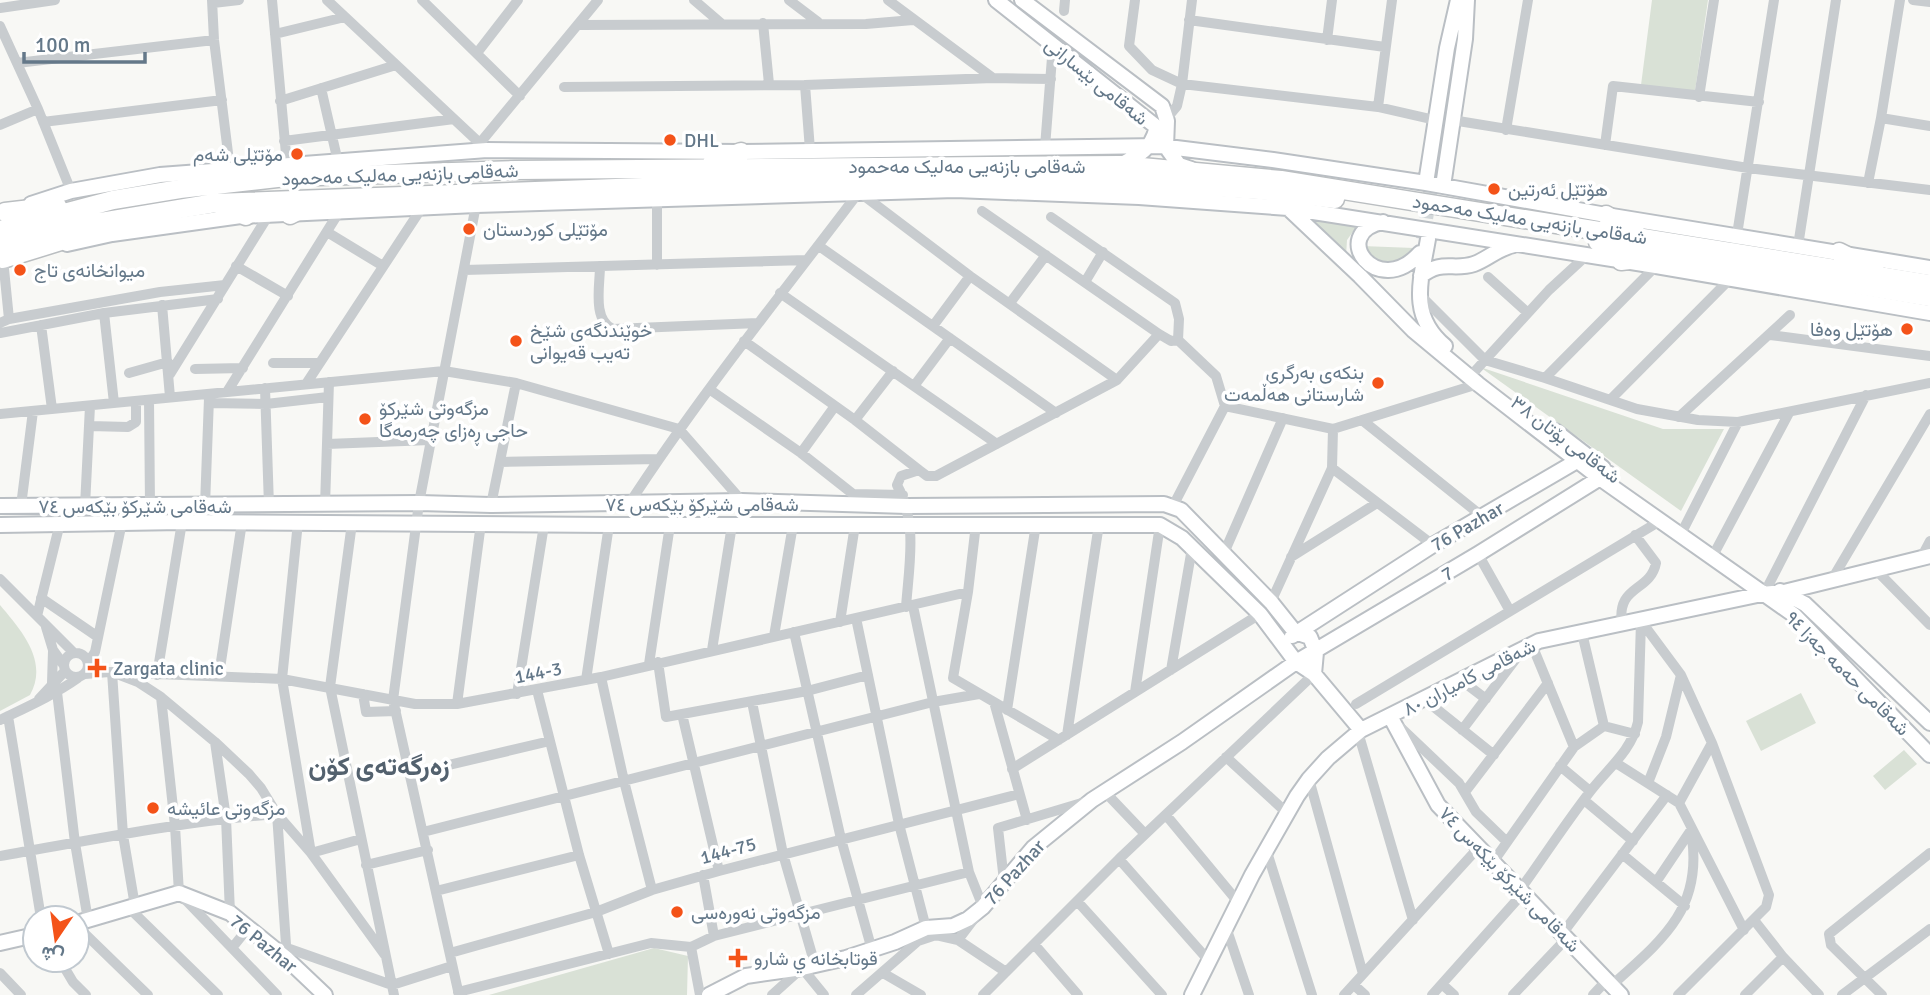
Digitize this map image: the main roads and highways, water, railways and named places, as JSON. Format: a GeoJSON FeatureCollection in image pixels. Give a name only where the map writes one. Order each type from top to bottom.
{"type":"FeatureCollection","features":[{"type":"Feature","properties":{"kind":"highway"},"geometry":{"type":"LineString","coordinates":[[699,168],[741,152]]}},
{"type":"Feature","properties":{"kind":"highway"},"geometry":{"type":"LineString","coordinates":[[289,165],[333,169]]}},
{"type":"Feature","properties":{"kind":"highway","name":"شەقامی بازنەیی مەلیک مەحمود"},"geometry":{"type":"LineString","coordinates":[[0,230],[113,200],[234,174],[286,177],[333,169],[1120,165],[1281,180],[1642,236],[1736,245],[1894,279],[1930,284]]}},
{"type":"Feature","properties":{"kind":"highway"},"geometry":{"type":"LineString","coordinates":[[514,170],[515,193]]}},
{"type":"Feature","properties":{"kind":"highway"},"geometry":{"type":"LineString","coordinates":[[537,170],[537,192]]}},
{"type":"Feature","properties":{"kind":"highway","name":"شەقامی بازنەیی مەلیک مەحمود"},"geometry":{"type":"LineString","coordinates":[[1,254],[65,228],[215,202],[537,192],[718,191],[998,180],[1179,185],[1259,190],[1352,201],[1676,255],[1812,286],[1930,297]]}},
{"type":"Feature","properties":{"kind":"highway"},"geometry":{"type":"LineString","coordinates":[[998,180],[1027,194]]}},
{"type":"Feature","properties":{"kind":"highway"},"geometry":{"type":"LineString","coordinates":[[1139,197],[1179,185]]}},
{"type":"Feature","properties":{"kind":"highway"},"geometry":{"type":"LineString","coordinates":[[290,215],[324,198]]}},
{"type":"Feature","properties":{"kind":"highway"},"geometry":{"type":"LineString","coordinates":[[2,213],[113,200]]}},
{"type":"Feature","properties":{"kind":"highway"},"geometry":{"type":"LineString","coordinates":[[215,202],[246,216]]}},
{"type":"Feature","properties":{"kind":"highway"},"geometry":{"type":"LineString","coordinates":[[1606,215],[1642,236]]}},
{"type":"Feature","properties":{"kind":"highway"},"geometry":{"type":"LineString","coordinates":[[1839,252],[1894,279]]}},
{"type":"Feature","properties":{"kind":"highway"},"geometry":{"type":"LineString","coordinates":[[1621,261],[1676,255]]}},
{"type":"Feature","properties":{"kind":"main road","name":"شەقامی بێسارانی"},"geometry":{"type":"LineString","coordinates":[[996,0],[1141,114],[1156,130],[1149,147],[1120,165]]}},
{"type":"Feature","properties":{"kind":"main road","name":"شەقامی بێسارانی"},"geometry":{"type":"LineString","coordinates":[[1022,0],[1162,106],[1167,118],[1166,147]]}},
{"type":"Feature","properties":{"kind":"main road"},"geometry":{"type":"LineString","coordinates":[[1426,183],[1449,37],[1463,0]]}},
{"type":"Feature","properties":{"kind":"main road"},"geometry":{"type":"LineString","coordinates":[[1443,186],[1466,31],[1463,0]]}},
{"type":"Feature","properties":{"kind":"main road"},"geometry":{"type":"LineString","coordinates":[[1436,169],[1463,0]]}},
{"type":"Feature","properties":{"kind":"main road"},"geometry":{"type":"LineString","coordinates":[[1141,114],[1155,100]]}},
{"type":"Feature","properties":{"kind":"main road"},"geometry":{"type":"LineString","coordinates":[[333,169],[484,147],[741,152],[1166,147],[1426,183],[1606,215],[1736,245],[1798,246],[1930,268]]}},
{"type":"Feature","properties":{"kind":"main road"},"geometry":{"type":"LineString","coordinates":[[1166,147],[1179,165],[1196,171]]}},
{"type":"Feature","properties":{"kind":"main road"},"geometry":{"type":"LineString","coordinates":[[2,213],[71,191],[160,175],[234,174],[289,165]]}},
{"type":"Feature","properties":{"kind":"main road"},"geometry":{"type":"LineString","coordinates":[[859,186],[1139,197],[1288,208],[1731,278],[1812,286],[1930,313]]}},
{"type":"Feature","properties":{"kind":"main road","name":"شەقامی بۆتان ٣٨"},"geometry":{"type":"LineString","coordinates":[[1259,190],[1288,208],[1360,276],[1392,311],[1444,356],[1480,372]]}},
{"type":"Feature","properties":{"kind":"main road"},"geometry":{"type":"LineString","coordinates":[[1,254],[112,234],[246,216],[657,199],[718,191]]}},
{"type":"Feature","properties":{"kind":"main road"},"geometry":{"type":"LineString","coordinates":[[1384,222],[1369,228],[1359,241],[1358,249],[1367,264],[1385,270],[1395,269],[1413,261],[1424,245],[1442,258],[1467,259],[1475,251],[1473,239],[1468,236]]}},
{"type":"Feature","properties":{"kind":"main road"},"geometry":{"type":"LineString","coordinates":[[1421,276],[1438,266],[1476,263],[1495,251],[1520,244]]}},
{"type":"Feature","properties":{"kind":"main road","name":"شەقامی بۆتان ٣٨"},"geometry":{"type":"LineString","coordinates":[[1424,245],[1415,285],[1414,306],[1422,328],[1444,356]]}},
{"type":"Feature","properties":{"kind":"main road","name":"شەقامی بۆتان ٣٨"},"geometry":{"type":"LineString","coordinates":[[1424,245],[1419,294],[1422,316],[1433,335],[1660,521],[1765,591]]}},
{"type":"Feature","properties":{"kind":"main road","name":"76 Pazhar"},"geometry":{"type":"LineString","coordinates":[[1295,632],[1433,545],[1581,458]]}},
{"type":"Feature","properties":{"kind":"main road","name":"شەقامی بۆتان ٣٨"},"geometry":{"type":"LineString","coordinates":[[1604,476],[1716,550],[1765,591]]}},
{"type":"Feature","properties":{"kind":"main road","name":"7"},"geometry":{"type":"LineString","coordinates":[[1290,661],[1316,652],[1604,476]]}},
{"type":"Feature","properties":{"kind":"main road","name":"شەقامی شێرکۆ بێکەس ٧٤"},"geometry":{"type":"LineString","coordinates":[[0,506],[419,503],[491,505],[905,500],[1173,506],[1181,510],[1224,553],[1271,602],[1295,632]]}},
{"type":"Feature","properties":{"kind":"main road","name":"شەقامی شێرکۆ بێکەس ٧٤"},"geometry":{"type":"LineString","coordinates":[[0,525],[122,522],[544,525],[1160,524],[1192,548],[1260,614],[1290,661]]}},
{"type":"Feature","properties":{"kind":"main road","name":"شەقامی کامیاران ٨٠"},"geometry":{"type":"LineString","coordinates":[[1192,995],[1266,848],[1287,813],[1309,779],[1328,758],[1360,731],[1391,719],[1424,699],[1539,641],[1641,621],[1765,591],[1784,592],[1925,557]]}},
{"type":"Feature","properties":{"kind":"main road","name":"شەقامی حەمە جەزا ٩٤"},"geometry":{"type":"LineString","coordinates":[[1765,591],[1794,615],[1930,755]]}},
{"type":"Feature","properties":{"kind":"main road","name":"شەقامی حەمە جەزا ٩٤"},"geometry":{"type":"LineString","coordinates":[[1784,592],[1805,604],[1930,723]]}},
{"type":"Feature","properties":{"kind":"main road"},"geometry":{"type":"LineString","coordinates":[[1314,674],[1316,652],[1310,637],[1295,632],[1289,642],[1290,661],[1314,674],[1360,731]]}},
{"type":"Feature","properties":{"kind":"main road","name":"76 Pazhar"},"geometry":{"type":"LineString","coordinates":[[709,995],[746,976],[808,966],[872,950],[926,928],[953,926],[968,919],[983,907],[1033,848],[1098,796],[1182,742],[1290,661]]}},
{"type":"Feature","properties":{"kind":"main road","name":"شەقامی شێرکۆ بێکەس ٧٤"},"geometry":{"type":"LineString","coordinates":[[1391,719],[1438,805],[1614,987]]}},
{"type":"Feature","properties":{"kind":"main road","name":"76 Pazhar"},"geometry":{"type":"LineString","coordinates":[[91,920],[179,893],[230,914],[287,953],[318,993]]}},
{"type":"Feature","properties":{"kind":"main road"},"geometry":{"type":"LineString","coordinates":[[0,943],[21,938]]}},
{"type":"Feature","properties":{"kind":"tunnel"},"geometry":{"type":"LineString","coordinates":[[1423,239],[1433,173]]}},
{"type":"Feature","properties":{"kind":"place","name":"DHL"},"geometry":{"type":"Point","coordinates":[670,140]}},
{"type":"Feature","properties":{"kind":"place","name":"مۆتێلی شەم"},"geometry":{"type":"Point","coordinates":[297,154]}},
{"type":"Feature","properties":{"kind":"place","name":"هۆتێل ئەرتین"},"geometry":{"type":"Point","coordinates":[1494,189]}},
{"type":"Feature","properties":{"kind":"place","name":"مۆتێلی کوردستان"},"geometry":{"type":"Point","coordinates":[469,229]}},
{"type":"Feature","properties":{"kind":"place","name":"میوانخانەی تاج"},"geometry":{"type":"Point","coordinates":[20,270]}},
{"type":"Feature","properties":{"kind":"place","name":"هۆتێل وەفا"},"geometry":{"type":"Point","coordinates":[1907,329]}},
{"type":"Feature","properties":{"kind":"place","name":"خوێندنگەی شێخ تەیب قەیوانی"},"geometry":{"type":"Point","coordinates":[516,341]}},
{"type":"Feature","properties":{"kind":"place","name":"بنکەی بەرگری شارستانی هەڵمەت"},"geometry":{"type":"Point","coordinates":[1378,383]}},
{"type":"Feature","properties":{"kind":"place","name":"مزگەوتی شێرکۆ حاجی ڕەزای چەرمەگا"},"geometry":{"type":"Point","coordinates":[365,419]}},
{"type":"Feature","properties":{"kind":"place","name":"Zargata clinic"},"geometry":{"type":"Point","coordinates":[97,668]}},
{"type":"Feature","properties":{"kind":"place","name":"مزگەوتی عائیشە"},"geometry":{"type":"Point","coordinates":[153,808]}},
{"type":"Feature","properties":{"kind":"place","name":"مزگەوتی نەورەسی"},"geometry":{"type":"Point","coordinates":[677,912]}},
{"type":"Feature","properties":{"kind":"place","name":"قوتابخانه ي شارو"},"geometry":{"type":"Point","coordinates":[738,958]}},
{"type":"Feature","properties":{"kind":"district","name":"زەرگەتەی کۆن"},"geometry":{"type":"Point","coordinates":[379,766]}}]}
